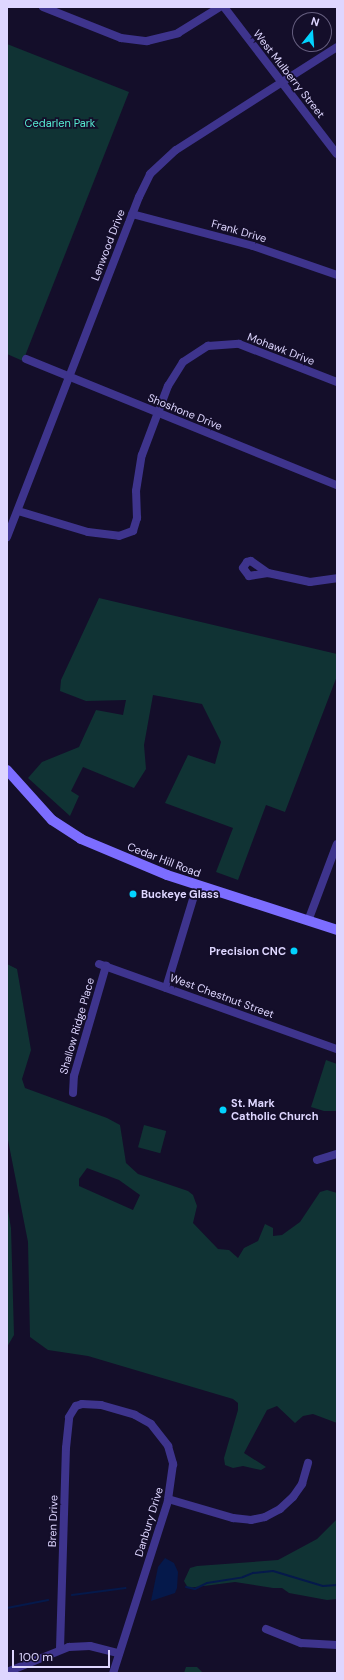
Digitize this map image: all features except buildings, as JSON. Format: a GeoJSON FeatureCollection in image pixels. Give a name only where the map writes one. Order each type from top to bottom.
{"type":"FeatureCollection","features":[{"type":"Feature","properties":{"kind":"main road","name":"Cedar Hill Road"},"geometry":{"type":"LineString","coordinates":[[7,770],[52,820],[68,832],[139,865],[197,886],[337,930]]}},
{"type":"Feature","properties":{"kind":"street"},"geometry":{"type":"LineString","coordinates":[[43,7],[121,38],[147,42],[178,33],[220,7]]}},
{"type":"Feature","properties":{"kind":"street","name":"West Mulberry Street"},"geometry":{"type":"LineString","coordinates":[[224,7],[337,154]]}},
{"type":"Feature","properties":{"kind":"street","name":"Lenwood Drive"},"geometry":{"type":"LineString","coordinates":[[7,537],[132,214],[150,174],[164,160],[337,47]]}},
{"type":"Feature","properties":{"kind":"street","name":"Frank Drive"},"geometry":{"type":"LineString","coordinates":[[132,214],[253,246],[337,275]]}},
{"type":"Feature","properties":{"kind":"street","name":"Mohawk Drive"},"geometry":{"type":"LineString","coordinates":[[18,511],[88,532],[128,534],[136,526],[140,463],[158,413],[172,377],[183,362],[199,350],[218,343],[246,346],[337,382]]}},
{"type":"Feature","properties":{"kind":"street","name":"Shoshone Drive"},"geometry":{"type":"LineString","coordinates":[[26,359],[337,485]]}},
{"type":"Feature","properties":{"kind":"street"},"geometry":{"type":"LineString","coordinates":[[268,573],[310,582],[337,578]]}},
{"type":"Feature","properties":{"kind":"street"},"geometry":{"type":"LineString","coordinates":[[308,921],[337,844]]}},
{"type":"Feature","properties":{"kind":"street"},"geometry":{"type":"LineString","coordinates":[[166,988],[197,886]]}},
{"type":"Feature","properties":{"kind":"street","name":"West Chestnut Street"},"geometry":{"type":"LineString","coordinates":[[103,965],[337,1049]]}},
{"type":"Feature","properties":{"kind":"street","name":"Shallow Ridge Place"},"geometry":{"type":"LineString","coordinates":[[73,1093],[74,1076],[103,965]]}},
{"type":"Feature","properties":{"kind":"street"},"geometry":{"type":"LineString","coordinates":[[317,1160],[337,1154]]}},
{"type":"Feature","properties":{"kind":"street","name":"Danbury Drive"},"geometry":{"type":"LineString","coordinates":[[85,1404],[101,1405],[135,1415],[158,1431],[168,1446],[173,1464],[168,1499],[113,1673]]}},
{"type":"Feature","properties":{"kind":"street","name":"Bren Drive"},"geometry":{"type":"LineString","coordinates":[[60,1649],[67,1438],[71,1414],[76,1406],[85,1404]]}},
{"type":"Feature","properties":{"kind":"street"},"geometry":{"type":"LineString","coordinates":[[168,1499],[233,1518],[251,1520],[265,1517],[280,1509],[293,1497],[302,1484],[308,1464]]}},
{"type":"Feature","properties":{"kind":"street"},"geometry":{"type":"LineString","coordinates":[[266,1629],[301,1643],[337,1645]]}},
{"type":"Feature","properties":{"kind":"street"},"geometry":{"type":"LineString","coordinates":[[7,1672],[60,1649],[85,1646],[119,1653]]}},
{"type":"Feature","properties":{"kind":"green space","name":"Cedarlen Park"},"geometry":{"type":"Polygon","coordinates":[[[7,44],[129,92],[23,361],[7,354],[7,44]]]}},
{"type":"Feature","properties":{"kind":"green space"},"geometry":{"type":"Polygon","coordinates":[[[99,598],[337,654],[337,676],[285,812],[266,805],[238,880],[216,872],[233,828],[165,803],[188,755],[215,764],[221,742],[202,704],[153,695],[144,745],[146,769],[134,788],[83,767],[71,791],[79,796],[70,816],[28,778],[42,762],[79,747],[96,710],[123,715],[126,700],[86,701],[60,691],[61,680],[99,598]]]}},
{"type":"Feature","properties":{"kind":"green space"},"geometry":{"type":"Polygon","coordinates":[[[7,964],[17,969],[31,1050],[22,1079],[25,1088],[107,1118],[120,1125],[126,1163],[138,1174],[188,1191],[193,1195],[197,1206],[193,1223],[218,1249],[229,1250],[238,1258],[244,1248],[258,1241],[265,1224],[273,1228],[273,1236],[282,1235],[300,1222],[320,1192],[327,1190],[337,1193],[337,1423],[313,1414],[303,1416],[295,1423],[277,1406],[267,1410],[244,1453],[266,1467],[261,1470],[243,1466],[233,1468],[225,1465],[224,1458],[238,1410],[238,1403],[233,1399],[88,1356],[48,1350],[30,1337],[28,1242],[7,1135],[7,964]],[[87,1168],[79,1179],[79,1186],[133,1210],[140,1195],[119,1180],[87,1168]]]}},
{"type":"Feature","properties":{"kind":"green space"},"geometry":{"type":"Polygon","coordinates":[[[326,1060],[337,1064],[337,1111],[324,1111],[311,1107],[326,1060]]]}},
{"type":"Feature","properties":{"kind":"green space"},"geometry":{"type":"Polygon","coordinates":[[[144,1125],[166,1131],[160,1153],[138,1147],[144,1125]]]}},
{"type":"Feature","properties":{"kind":"green space"},"geometry":{"type":"Polygon","coordinates":[[[7,1205],[11,1228],[14,1335],[7,1347],[7,1205]]]}},
{"type":"Feature","properties":{"kind":"green space"},"geometry":{"type":"Polygon","coordinates":[[[337,1519],[337,1599],[327,1600],[289,1593],[282,1588],[235,1582],[188,1588],[184,1581],[190,1568],[197,1566],[278,1560],[317,1539],[337,1519]]]}},
{"type":"Feature","properties":{"kind":"green space"},"geometry":{"type":"Polygon","coordinates":[[[186,1667],[197,1667],[203,1673],[184,1673],[186,1667]]]}},
{"type":"Feature","properties":{"kind":"water"},"geometry":{"type":"Polygon","coordinates":[[[165,1558],[174,1563],[178,1572],[177,1588],[175,1593],[151,1601],[158,1567],[165,1558]]]}},
{"type":"Feature","properties":{"kind":"waterway"},"geometry":{"type":"LineString","coordinates":[[186,1587],[195,1589],[207,1583],[243,1577],[253,1573],[273,1571],[323,1586],[337,1585]]}},
{"type":"Feature","properties":{"kind":"waterway"},"geometry":{"type":"LineString","coordinates":[[72,1595],[126,1588]]}},
{"type":"Feature","properties":{"kind":"waterway"},"geometry":{"type":"LineString","coordinates":[[7,1608],[48,1600]]}},
{"type":"Feature","properties":{"kind":"place","name":"Buckeye Glass"},"geometry":{"type":"Point","coordinates":[133,894]}},
{"type":"Feature","properties":{"kind":"place","name":"Precision CNC"},"geometry":{"type":"Point","coordinates":[294,951]}},
{"type":"Feature","properties":{"kind":"place","name":"St. Mark Catholic Church"},"geometry":{"type":"Point","coordinates":[223,1110]}}]}
